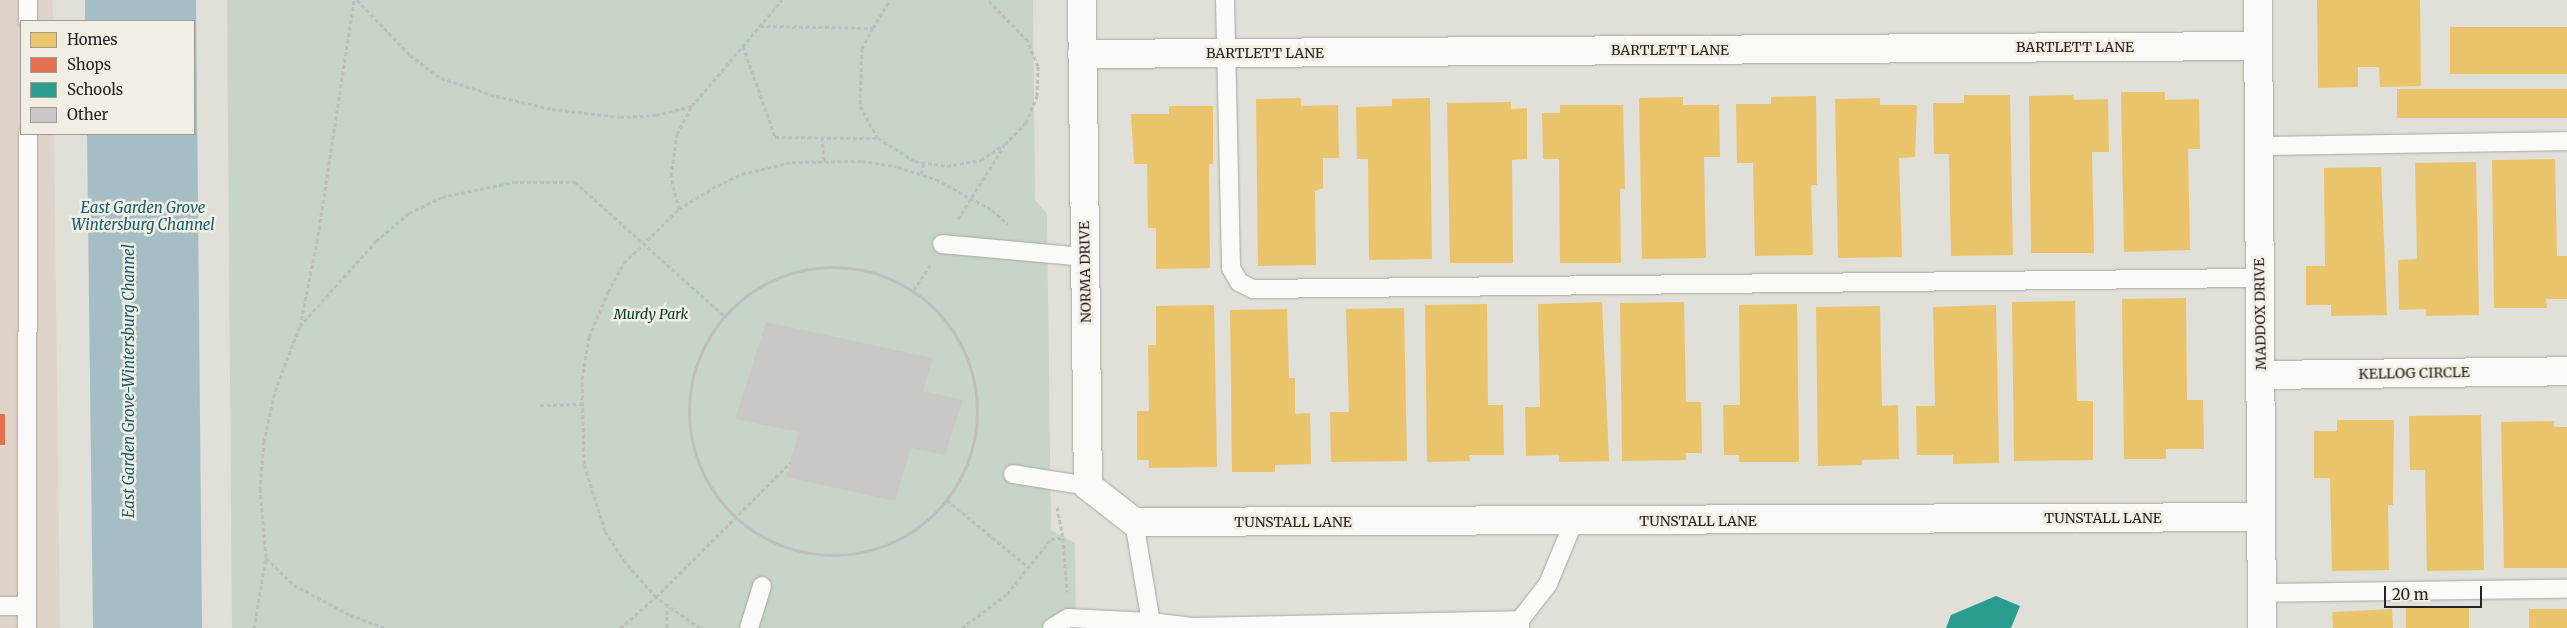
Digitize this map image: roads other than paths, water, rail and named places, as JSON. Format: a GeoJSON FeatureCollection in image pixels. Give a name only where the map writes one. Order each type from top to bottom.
{"type":"FeatureCollection","features":[{"type":"Feature","properties":{"kind":"street","name":"NORMA DRIVE"},"geometry":{"type":"LineString","coordinates":[[1082,0],[1088,486]]}},
{"type":"Feature","properties":{"kind":"street","name":"MADDOX DRIVE"},"geometry":{"type":"LineString","coordinates":[[2258,0],[2262,628]]}},
{"type":"Feature","properties":{"kind":"street","name":"BARTLETT LANE"},"geometry":{"type":"LineString","coordinates":[[1082,54],[2258,46]]}},
{"type":"Feature","properties":{"kind":"street","name":"KELLOG CIRCLE"},"geometry":{"type":"LineString","coordinates":[[2261,375],[2567,372]]}},
{"type":"Feature","properties":{"kind":"street"},"geometry":{"type":"LineString","coordinates":[[1088,486],[1134,522]]}},
{"type":"Feature","properties":{"kind":"street","name":"TUNSTALL LANE"},"geometry":{"type":"LineString","coordinates":[[1134,522],[2261,517]]}},
{"type":"Feature","properties":{"kind":"lane"},"geometry":{"type":"LineString","coordinates":[[28,0],[28,20]]}},
{"type":"Feature","properties":{"kind":"lane"},"geometry":{"type":"LineString","coordinates":[[1225,0],[1231,268],[1239,282],[1253,289],[2260,278]]}},
{"type":"Feature","properties":{"kind":"lane"},"geometry":{"type":"LineString","coordinates":[[27,628],[28,135]]}},
{"type":"Feature","properties":{"kind":"lane"},"geometry":{"type":"LineString","coordinates":[[2259,146],[2567,141]]}},
{"type":"Feature","properties":{"kind":"lane"},"geometry":{"type":"LineString","coordinates":[[942,244],[1085,257]]}},
{"type":"Feature","properties":{"kind":"lane"},"geometry":{"type":"LineString","coordinates":[[1013,474],[1051,482],[1088,486]]}},
{"type":"Feature","properties":{"kind":"lane"},"geometry":{"type":"LineString","coordinates":[[1052,628],[1068,618],[1151,622],[1192,627],[1520,624],[1548,584],[1574,521]]}},
{"type":"Feature","properties":{"kind":"lane"},"geometry":{"type":"LineString","coordinates":[[1134,522],[1151,622]]}},
{"type":"Feature","properties":{"kind":"lane"},"geometry":{"type":"LineString","coordinates":[[749,628],[762,586]]}},
{"type":"Feature","properties":{"kind":"lane"},"geometry":{"type":"LineString","coordinates":[[2262,593],[2567,589]]}},
{"type":"Feature","properties":{"kind":"lane"},"geometry":{"type":"LineString","coordinates":[[0,606],[27,606]]}},
{"type":"Feature","properties":{"kind":"water","name":"East Garden Grove Wintersburg Channel"},"geometry":{"type":"Polygon","coordinates":[[[85,0],[196,0],[202,628],[93,628],[87,135],[195,135],[195,20],[85,20],[85,0]]]}},
{"type":"Feature","properties":{"kind":"park label","name":"Murdy Park"},"geometry":{"type":"Point","coordinates":[651,314]}},
{"type":"Feature","properties":{"kind":"water label","name":"East Garden Grove-Wintersburg Channel"},"geometry":{"type":"Point","coordinates":[129,381]}}]}
